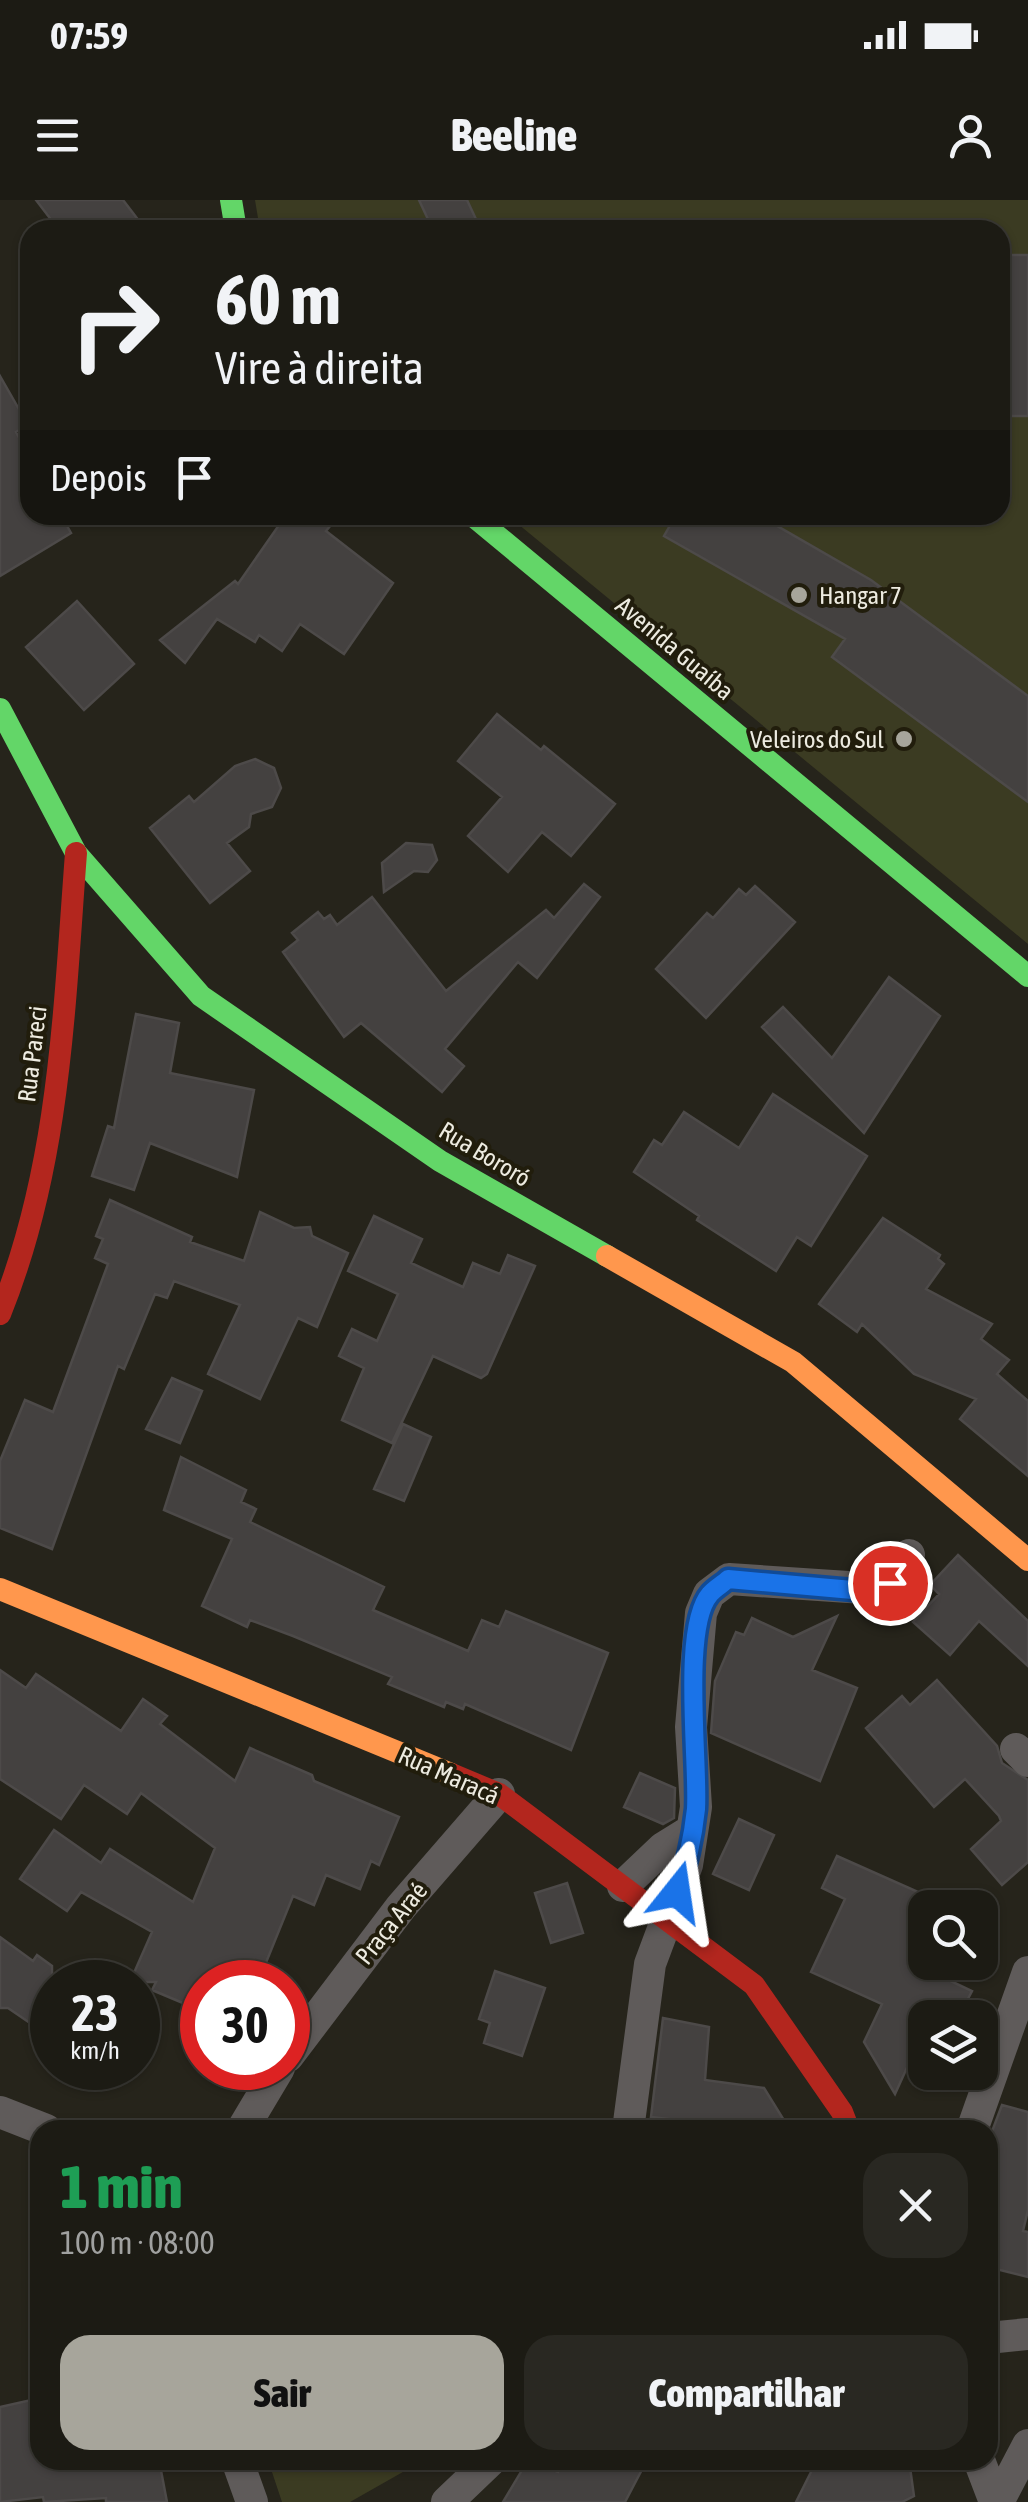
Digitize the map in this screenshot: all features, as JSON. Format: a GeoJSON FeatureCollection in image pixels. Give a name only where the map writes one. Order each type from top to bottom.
{"type":"FeatureCollection","features":[{"type":"Feature","properties":{"kind":"street","name":"Avenida Guaíba"},"geometry":{"type":"LineString","coordinates":[[484,525],[1028,976]]}},
{"type":"Feature","properties":{"kind":"street","name":"Rua Bororó"},"geometry":{"type":"LineString","coordinates":[[0,708],[76,853],[201,996],[440,1161],[793,1362],[1028,1560]]}},
{"type":"Feature","properties":{"kind":"street","name":"Rua Pareci"},"geometry":{"type":"LineString","coordinates":[[0,1314],[23,1266],[62,1070],[76,853]]}},
{"type":"Feature","properties":{"kind":"street"},"geometry":{"type":"LineString","coordinates":[[629,2120],[650,1964],[687,1865],[696,1807],[690,1727],[701,1613],[709,1594],[728,1579],[878,1588],[890,1583],[909,1555]]}},
{"type":"Feature","properties":{"kind":"street","name":"Rua Maracá"},"geometry":{"type":"LineString","coordinates":[[0,1588],[500,1794],[754,1985],[845,2120]]}},
{"type":"Feature","properties":{"kind":"street","name":"Praça Araé"},"geometry":{"type":"LineString","coordinates":[[310,2027],[401,1907],[500,1794]]}},
{"type":"Feature","properties":{"kind":"street"},"geometry":{"type":"LineString","coordinates":[[623,1886],[662,1848],[692,1830]]}},
{"type":"Feature","properties":{"kind":"street"},"geometry":{"type":"LineString","coordinates":[[976,2120],[1028,1972]]}},
{"type":"Feature","properties":{"kind":"street"},"geometry":{"type":"LineString","coordinates":[[248,2120],[266,2090]]}},
{"type":"Feature","properties":{"kind":"street"},"geometry":{"type":"LineString","coordinates":[[0,2112],[30,2124]]}},
{"type":"Feature","properties":{"kind":"street"},"geometry":{"type":"LineString","coordinates":[[998,2337],[1028,2334]]}},
{"type":"Feature","properties":{"kind":"street"},"geometry":{"type":"LineString","coordinates":[[997,2502],[1028,2445]]}},
{"type":"Feature","properties":{"kind":"street"},"geometry":{"type":"LineString","coordinates":[[241,2470],[252,2502]]}},
{"type":"Feature","properties":{"kind":"street"},"geometry":{"type":"LineString","coordinates":[[448,2502],[481,2470]]}},
{"type":"Feature","properties":{"kind":"street"},"geometry":{"type":"LineString","coordinates":[[983,2470],[997,2502]]}},
{"type":"Feature","properties":{"kind":"shaded area","name":"Veleiros do Sul"},"geometry":{"type":"Polygon","coordinates":[[[255,200],[1028,200],[1028,944],[519,525],[1010,525],[1010,220],[258,220],[255,200]]]}},
{"type":"Feature","properties":{"kind":"shaded area"},"geometry":{"type":"Polygon","coordinates":[[[271,2470],[406,2470],[350,2502],[282,2502],[271,2470]]]}},
{"type":"Feature","properties":{"kind":"building"},"geometry":{"type":"Polygon","coordinates":[[[36,200],[123,200],[138,220],[51,220],[36,200]]]}},
{"type":"Feature","properties":{"kind":"building"},"geometry":{"type":"Polygon","coordinates":[[[419,200],[467,200],[476,220],[428,220],[419,200]]]}},
{"type":"Feature","properties":{"kind":"building"},"geometry":{"type":"Polygon","coordinates":[[[1010,255],[1028,255],[1028,416],[1010,416],[1010,255]]]}},
{"type":"Feature","properties":{"kind":"building"},"geometry":{"type":"Polygon","coordinates":[[[0,376],[20,411],[20,430],[16,432],[20,439],[20,525],[67,525],[71,533],[0,576],[0,376]]]}},
{"type":"Feature","properties":{"kind":"building"},"geometry":{"type":"Polygon","coordinates":[[[279,525],[331,525],[326,531],[393,583],[344,654],[300,624],[282,651],[259,635],[255,642],[217,619],[185,663],[160,640],[235,581],[238,584],[279,525]]]}},
{"type":"Feature","properties":{"kind":"building"},"geometry":{"type":"Polygon","coordinates":[[[670,525],[775,525],[871,580],[1028,696],[1028,802],[832,657],[845,639],[664,536],[670,525]]]}},
{"type":"Feature","properties":{"kind":"building"},"geometry":{"type":"Polygon","coordinates":[[[77,601],[134,664],[84,710],[26,647],[77,601]]]}},
{"type":"Feature","properties":{"kind":"building"},"geometry":{"type":"Polygon","coordinates":[[[497,714],[541,750],[544,746],[615,804],[571,856],[542,832],[508,872],[468,836],[502,797],[458,761],[497,714]]]}},
{"type":"Feature","properties":{"kind":"building"},"geometry":{"type":"Polygon","coordinates":[[[255,759],[274,768],[281,788],[272,807],[251,814],[249,827],[227,843],[250,871],[210,903],[150,828],[189,796],[194,802],[235,766],[255,759]]]}},
{"type":"Feature","properties":{"kind":"building"},"geometry":{"type":"Polygon","coordinates":[[[406,843],[432,845],[437,860],[428,872],[414,871],[384,892],[382,863],[406,843]]]}},
{"type":"Feature","properties":{"kind":"building"},"geometry":{"type":"Polygon","coordinates":[[[584,884],[600,897],[537,978],[518,962],[445,1049],[464,1066],[442,1092],[361,1023],[344,1037],[283,952],[298,940],[292,933],[318,912],[324,919],[330,915],[337,925],[372,897],[446,991],[546,910],[554,918],[584,884]]]}},
{"type":"Feature","properties":{"kind":"building"},"geometry":{"type":"Polygon","coordinates":[[[755,886],[795,922],[706,1018],[656,969],[707,913],[713,918],[739,889],[746,895],[755,886]]]}},
{"type":"Feature","properties":{"kind":"building"},"geometry":{"type":"Polygon","coordinates":[[[889,977],[940,1016],[864,1133],[762,1027],[783,1007],[832,1058],[889,977]]]}},
{"type":"Feature","properties":{"kind":"building"},"geometry":{"type":"Polygon","coordinates":[[[136,1014],[179,1023],[170,1073],[254,1090],[237,1177],[150,1143],[134,1190],[92,1176],[108,1126],[114,1128],[136,1014]]]}},
{"type":"Feature","properties":{"kind":"building"},"geometry":{"type":"Polygon","coordinates":[[[773,1094],[867,1156],[811,1246],[797,1237],[776,1271],[697,1220],[699,1216],[634,1172],[654,1140],[662,1145],[684,1112],[739,1148],[773,1094]]]}},
{"type":"Feature","properties":{"kind":"building"},"geometry":{"type":"Polygon","coordinates":[[[110,1200],[192,1237],[190,1242],[244,1261],[260,1212],[294,1228],[310,1227],[312,1236],[348,1253],[317,1327],[298,1318],[260,1399],[208,1374],[240,1305],[174,1281],[167,1298],[155,1294],[124,1369],[118,1366],[52,1549],[0,1528],[0,1461],[25,1400],[53,1412],[108,1264],[95,1258],[103,1239],[96,1236],[110,1200]]]}},
{"type":"Feature","properties":{"kind":"building"},"geometry":{"type":"Polygon","coordinates":[[[374,1216],[422,1239],[411,1263],[463,1287],[473,1263],[500,1274],[508,1255],[535,1266],[487,1374],[481,1378],[433,1356],[392,1443],[342,1420],[364,1368],[339,1356],[352,1329],[377,1341],[398,1294],[348,1271],[374,1216]]]}},
{"type":"Feature","properties":{"kind":"building"},"geometry":{"type":"Polygon","coordinates":[[[883,1218],[940,1255],[938,1259],[944,1264],[926,1289],[992,1324],[981,1339],[1009,1360],[997,1374],[1028,1401],[1028,1476],[960,1419],[976,1399],[914,1374],[862,1324],[857,1332],[819,1304],[883,1218]]]}},
{"type":"Feature","properties":{"kind":"building"},"geometry":{"type":"Polygon","coordinates":[[[172,1378],[202,1391],[180,1443],[146,1429],[172,1378]]]}},
{"type":"Feature","properties":{"kind":"building"},"geometry":{"type":"Polygon","coordinates":[[[403,1424],[431,1437],[404,1501],[374,1489],[403,1424]]]}},
{"type":"Feature","properties":{"kind":"building"},"geometry":{"type":"Polygon","coordinates":[[[181,1457],[246,1490],[241,1502],[256,1509],[250,1522],[384,1587],[373,1610],[468,1651],[482,1620],[499,1627],[506,1611],[608,1653],[571,1750],[465,1704],[463,1709],[446,1702],[444,1707],[388,1684],[392,1677],[250,1620],[247,1627],[202,1606],[232,1539],[164,1510],[181,1457]]]}},
{"type":"Feature","properties":{"kind":"building"},"geometry":{"type":"Polygon","coordinates":[[[958,1555],[1028,1621],[1028,1666],[979,1621],[950,1655],[913,1622],[939,1594],[930,1585],[958,1555]]]}},
{"type":"Feature","properties":{"kind":"building"},"geometry":{"type":"Polygon","coordinates":[[[837,1616],[812,1670],[857,1688],[820,1781],[711,1733],[715,1681],[736,1632],[744,1635],[752,1618],[793,1637],[837,1616]]]}},
{"type":"Feature","properties":{"kind":"building"},"geometry":{"type":"Polygon","coordinates":[[[0,1670],[26,1688],[36,1674],[121,1731],[143,1699],[167,1716],[160,1724],[235,1781],[250,1748],[312,1775],[314,1781],[399,1817],[379,1865],[371,1861],[360,1889],[326,1875],[314,1905],[293,1896],[267,1960],[180,1960],[180,2002],[160,1993],[160,1960],[140,1960],[152,1932],[81,1892],[67,1911],[20,1879],[54,1830],[101,1863],[110,1849],[193,1902],[215,1848],[141,1793],[127,1814],[84,1785],[61,1819],[0,1779],[0,1670]]]}},
{"type":"Feature","properties":{"kind":"building"},"geometry":{"type":"Polygon","coordinates":[[[937,1680],[997,1746],[1002,1763],[1028,1780],[1028,1862],[1002,1885],[971,1849],[1001,1821],[999,1816],[965,1779],[934,1807],[866,1728],[902,1696],[910,1705],[937,1680]]]}},
{"type":"Feature","properties":{"kind":"building"},"geometry":{"type":"Polygon","coordinates":[[[640,1773],[675,1788],[674,1818],[663,1824],[624,1807],[640,1773]]]}},
{"type":"Feature","properties":{"kind":"building"},"geometry":{"type":"Polygon","coordinates":[[[739,1819],[774,1835],[749,1890],[713,1874],[739,1819]]]}},
{"type":"Feature","properties":{"kind":"building"},"geometry":{"type":"Polygon","coordinates":[[[837,1856],[914,1890],[908,1890],[908,1980],[949,1980],[972,1991],[967,2000],[908,2000],[908,2065],[895,2094],[864,2042],[882,2004],[811,1972],[845,1899],[822,1888],[837,1856]]]}},
{"type":"Feature","properties":{"kind":"building"},"geometry":{"type":"Polygon","coordinates":[[[567,1883],[583,1933],[551,1943],[535,1893],[567,1883]]]}},
{"type":"Feature","properties":{"kind":"building"},"geometry":{"type":"Polygon","coordinates":[[[0,1937],[32,1960],[30,2023],[8,2008],[0,2008],[0,1937]]]}},
{"type":"Feature","properties":{"kind":"building"},"geometry":{"type":"Polygon","coordinates":[[[495,1971],[545,1988],[522,2056],[484,2043],[490,2023],[479,2019],[495,1971]]]}},
{"type":"Feature","properties":{"kind":"building"},"geometry":{"type":"Polygon","coordinates":[[[663,2018],[709,2027],[705,2080],[764,2088],[784,2120],[678,2120],[651,2117],[663,2018]]]}},
{"type":"Feature","properties":{"kind":"building"},"geometry":{"type":"Polygon","coordinates":[[[1002,2105],[1028,2112],[1028,2210],[1023,2231],[1028,2232],[1028,2277],[998,2270],[996,2120],[1002,2105]]]}},
{"type":"Feature","properties":{"kind":"building"},"geometry":{"type":"Polygon","coordinates":[[[30,2400],[30,2470],[161,2470],[167,2502],[106,2502],[106,2498],[44,2502],[43,2497],[0,2502],[0,2407],[30,2400]]]}},
{"type":"Feature","properties":{"kind":"building"},"geometry":{"type":"Polygon","coordinates":[[[522,2470],[642,2470],[625,2502],[503,2502],[522,2470]]]}},
{"type":"Feature","properties":{"kind":"building"},"geometry":{"type":"Polygon","coordinates":[[[812,2470],[910,2470],[914,2496],[902,2502],[796,2502],[812,2470]]]}},
{"type":"Feature","properties":{"kind":"traffic: fast"},"geometry":{"type":"LineString","coordinates":[[231,200],[234,220]]}},
{"type":"Feature","properties":{"kind":"traffic: fast"},"geometry":{"type":"LineString","coordinates":[[484,525],[1028,976]]}},
{"type":"Feature","properties":{"kind":"traffic: fast"},"geometry":{"type":"LineString","coordinates":[[0,709],[76,853],[201,996],[440,1161],[607,1256]]}},
{"type":"Feature","properties":{"kind":"traffic: slow"},"geometry":{"type":"LineString","coordinates":[[607,1256],[793,1362],[1028,1560]]}},
{"type":"Feature","properties":{"kind":"traffic: slow"},"geometry":{"type":"LineString","coordinates":[[0,1589],[451,1774]]}},
{"type":"Feature","properties":{"kind":"traffic: jam"},"geometry":{"type":"LineString","coordinates":[[0,1314],[36,1202],[47,1144],[62,1029],[76,853]]}},
{"type":"Feature","properties":{"kind":"traffic: jam"},"geometry":{"type":"LineString","coordinates":[[451,1774],[499,1794],[754,1985],[845,2120]]}},
{"type":"Feature","properties":{"kind":"place","name":"Hangar 7"},"geometry":{"type":"Point","coordinates":[799,595]}},
{"type":"Feature","properties":{"kind":"place","name":"Veleiros do Sul"},"geometry":{"type":"Point","coordinates":[904,739]}},
{"type":"Feature","properties":{"kind":"route"},"geometry":{"type":"LineString","coordinates":[[677,1892],[687,1865],[696,1807],[690,1727],[701,1613],[709,1594],[728,1579],[864,1591],[890,1583]]}}]}
